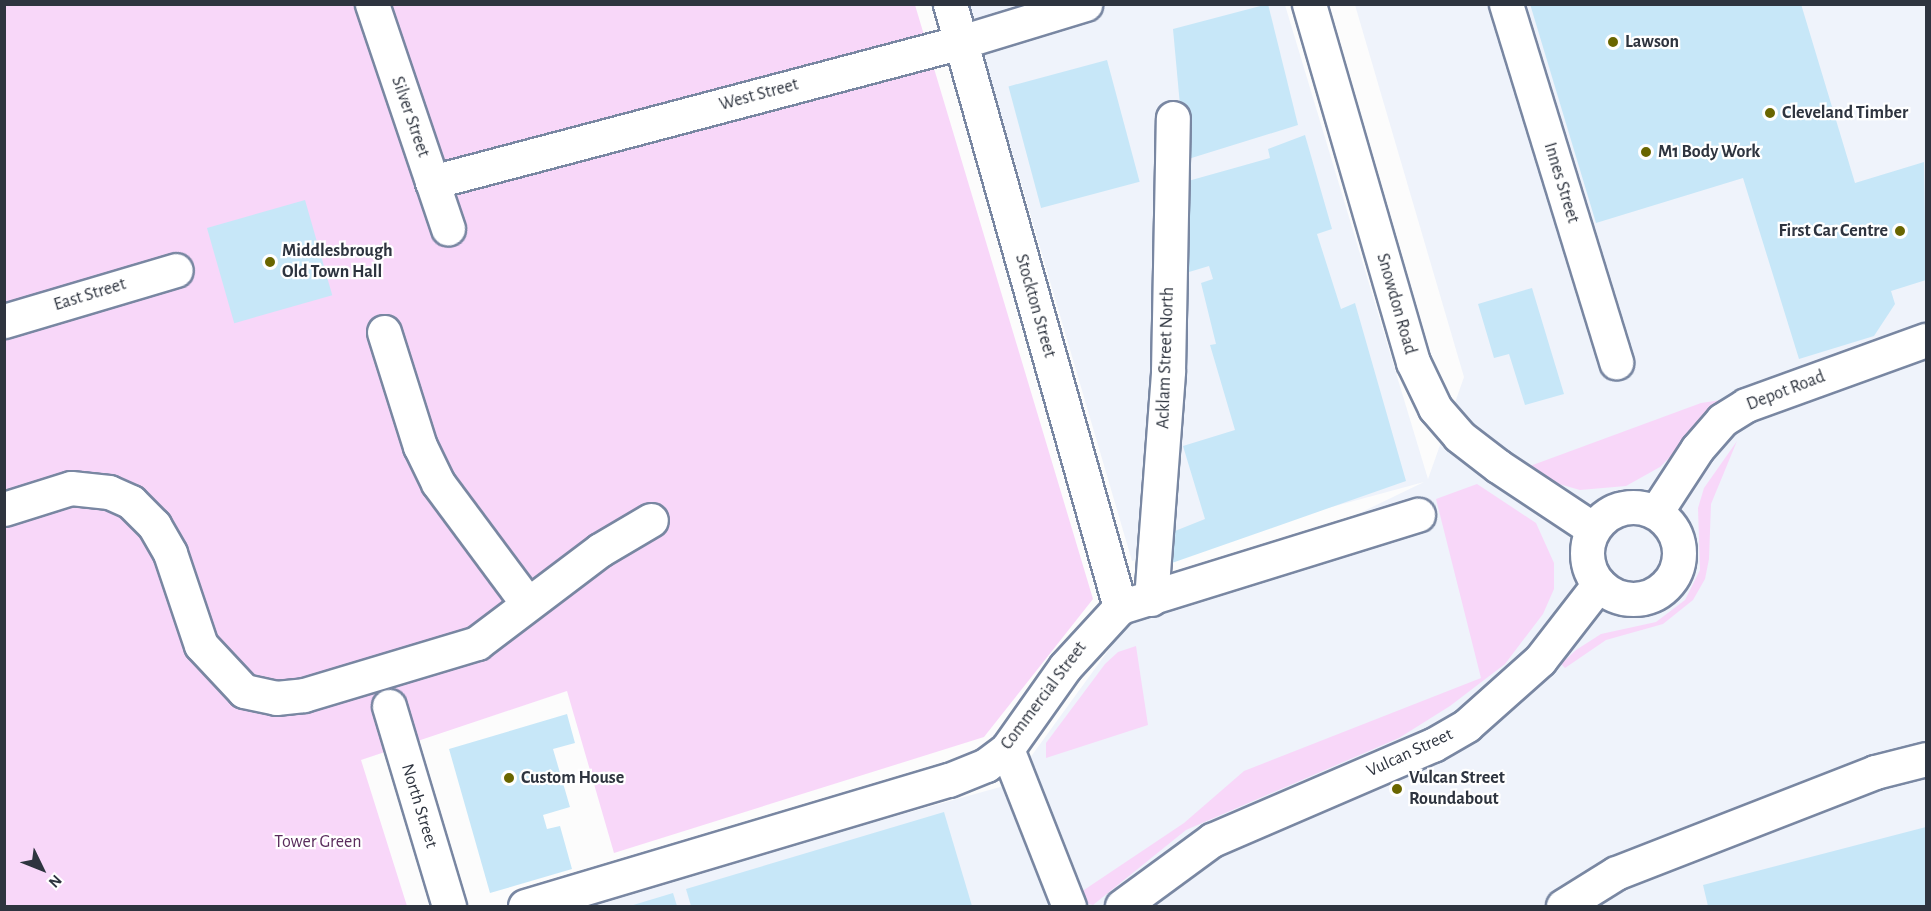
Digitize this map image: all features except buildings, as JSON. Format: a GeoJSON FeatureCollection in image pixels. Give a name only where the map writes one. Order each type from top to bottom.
{"type":"FeatureCollection","features":[{"type":"Feature","properties":{"kind":"street","name":"Silver Street"},"geometry":{"type":"LineString","coordinates":[[372,4],[448,229]]}},
{"type":"Feature","properties":{"kind":"street","name":"Stockton Street"},"geometry":{"type":"LineString","coordinates":[[950,4],[1120,607]]}},
{"type":"Feature","properties":{"kind":"street","name":"West Street"},"geometry":{"type":"LineString","coordinates":[[432,182],[961,42],[1085,4]]}},
{"type":"Feature","properties":{"kind":"street","name":"Snowdon Road"},"geometry":{"type":"LineString","coordinates":[[1309,4],[1413,362],[1435,408],[1460,436],[1491,460],[1593,529]]}},
{"type":"Feature","properties":{"kind":"street","name":"Innes Street"},"geometry":{"type":"LineString","coordinates":[[1506,4],[1616,362]]}},
{"type":"Feature","properties":{"kind":"street","name":"Acklam Street North"},"geometry":{"type":"LineString","coordinates":[[1151,598],[1168,371],[1173,118]]}},
{"type":"Feature","properties":{"kind":"street","name":"East Street"},"geometry":{"type":"LineString","coordinates":[[4,321],[176,270]]}},
{"type":"Feature","properties":{"kind":"street"},"geometry":{"type":"LineString","coordinates":[[384,332],[420,446],[438,483],[527,603]]}},
{"type":"Feature","properties":{"kind":"street","name":"Depot Road"},"geometry":{"type":"LineString","coordinates":[[1656,512],[1697,449],[1722,420],[1746,405],[1926,340]]}},
{"type":"Feature","properties":{"kind":"street"},"geometry":{"type":"LineString","coordinates":[[4,509],[71,488],[109,492],[131,502],[154,525],[170,553],[201,645],[244,691],[276,698],[304,695],[477,643],[527,603],[651,520]]}},
{"type":"Feature","properties":{"kind":"street"},"geometry":{"type":"LineString","coordinates":[[1621,508],[1656,512],[1668,522],[1678,544],[1677,567],[1670,582],[1643,599],[1611,594],[1599,584],[1587,558],[1593,529],[1621,508]]}},
{"type":"Feature","properties":{"kind":"street"},"geometry":{"type":"LineString","coordinates":[[1120,607],[1418,515]]}},
{"type":"Feature","properties":{"kind":"street","name":"Vulcan Street"},"geometry":{"type":"LineString","coordinates":[[1122,906],[1212,840],[1433,745],[1467,725],[1540,660],[1599,584]]}},
{"type":"Feature","properties":{"kind":"street","name":"Commercial Street"},"geometry":{"type":"LineString","coordinates":[[525,906],[949,780],[1007,749],[1065,667],[1120,607]]}},
{"type":"Feature","properties":{"kind":"street","name":"North Street"},"geometry":{"type":"LineString","coordinates":[[389,706],[449,906]]}},
{"type":"Feature","properties":{"kind":"street"},"geometry":{"type":"LineString","coordinates":[[1007,749],[1068,906]]}},
{"type":"Feature","properties":{"kind":"street"},"geometry":{"type":"LineString","coordinates":[[1563,906],[1616,873],[1875,772],[1926,759]]}},
{"type":"Feature","properties":{"kind":"shaded area"},"geometry":{"type":"Polygon","coordinates":[[[969,5],[1285,5],[1428,479],[1464,377],[1355,5],[1926,5],[1926,906],[572,906],[1011,784],[1126,626],[1424,482],[1132,561],[969,5]]]}},
{"type":"Feature","properties":{"kind":"green space","name":"Tower Green"},"geometry":{"type":"Polygon","coordinates":[[[5,5],[915,5],[1093,599],[984,737],[614,853],[567,691],[361,760],[407,906],[5,906],[5,5]]]}},
{"type":"Feature","properties":{"kind":"green space"},"geometry":{"type":"Polygon","coordinates":[[[1728,399],[1660,467],[1626,486],[1580,490],[1559,484],[1530,466],[1701,403],[1728,399]]]}},
{"type":"Feature","properties":{"kind":"green space"},"geometry":{"type":"Polygon","coordinates":[[[1737,441],[1711,504],[1709,559],[1705,579],[1693,600],[1663,624],[1606,640],[1565,668],[1561,664],[1576,650],[1601,634],[1656,622],[1685,600],[1700,570],[1698,508],[1704,488],[1737,441]]]}},
{"type":"Feature","properties":{"kind":"green space"},"geometry":{"type":"Polygon","coordinates":[[[1477,484],[1536,523],[1554,563],[1554,589],[1543,614],[1505,664],[1450,706],[1399,738],[1186,830],[1093,905],[1085,903],[1078,894],[1184,823],[1244,771],[1481,678],[1436,499],[1477,484]]]}},
{"type":"Feature","properties":{"kind":"green space"},"geometry":{"type":"Polygon","coordinates":[[[1136,646],[1148,725],[1046,758],[1046,743],[1105,664],[1118,652],[1136,646]]]}},
{"type":"Feature","properties":{"kind":"place","name":"Lawson"},"geometry":{"type":"Point","coordinates":[1613,42]}},
{"type":"Feature","properties":{"kind":"place","name":"Cleveland Timber"},"geometry":{"type":"Point","coordinates":[1770,113]}},
{"type":"Feature","properties":{"kind":"place","name":"M1 Body Work"},"geometry":{"type":"Point","coordinates":[1646,152]}},
{"type":"Feature","properties":{"kind":"place","name":"First Car Centre"},"geometry":{"type":"Point","coordinates":[1900,231]}},
{"type":"Feature","properties":{"kind":"place","name":"Middlesbrough Old Town Hall"},"geometry":{"type":"Point","coordinates":[270,262]}},
{"type":"Feature","properties":{"kind":"place","name":"Custom House"},"geometry":{"type":"Point","coordinates":[509,778]}},
{"type":"Feature","properties":{"kind":"place","name":"Vulcan Street Roundabout"},"geometry":{"type":"Point","coordinates":[1397,789]}}]}
